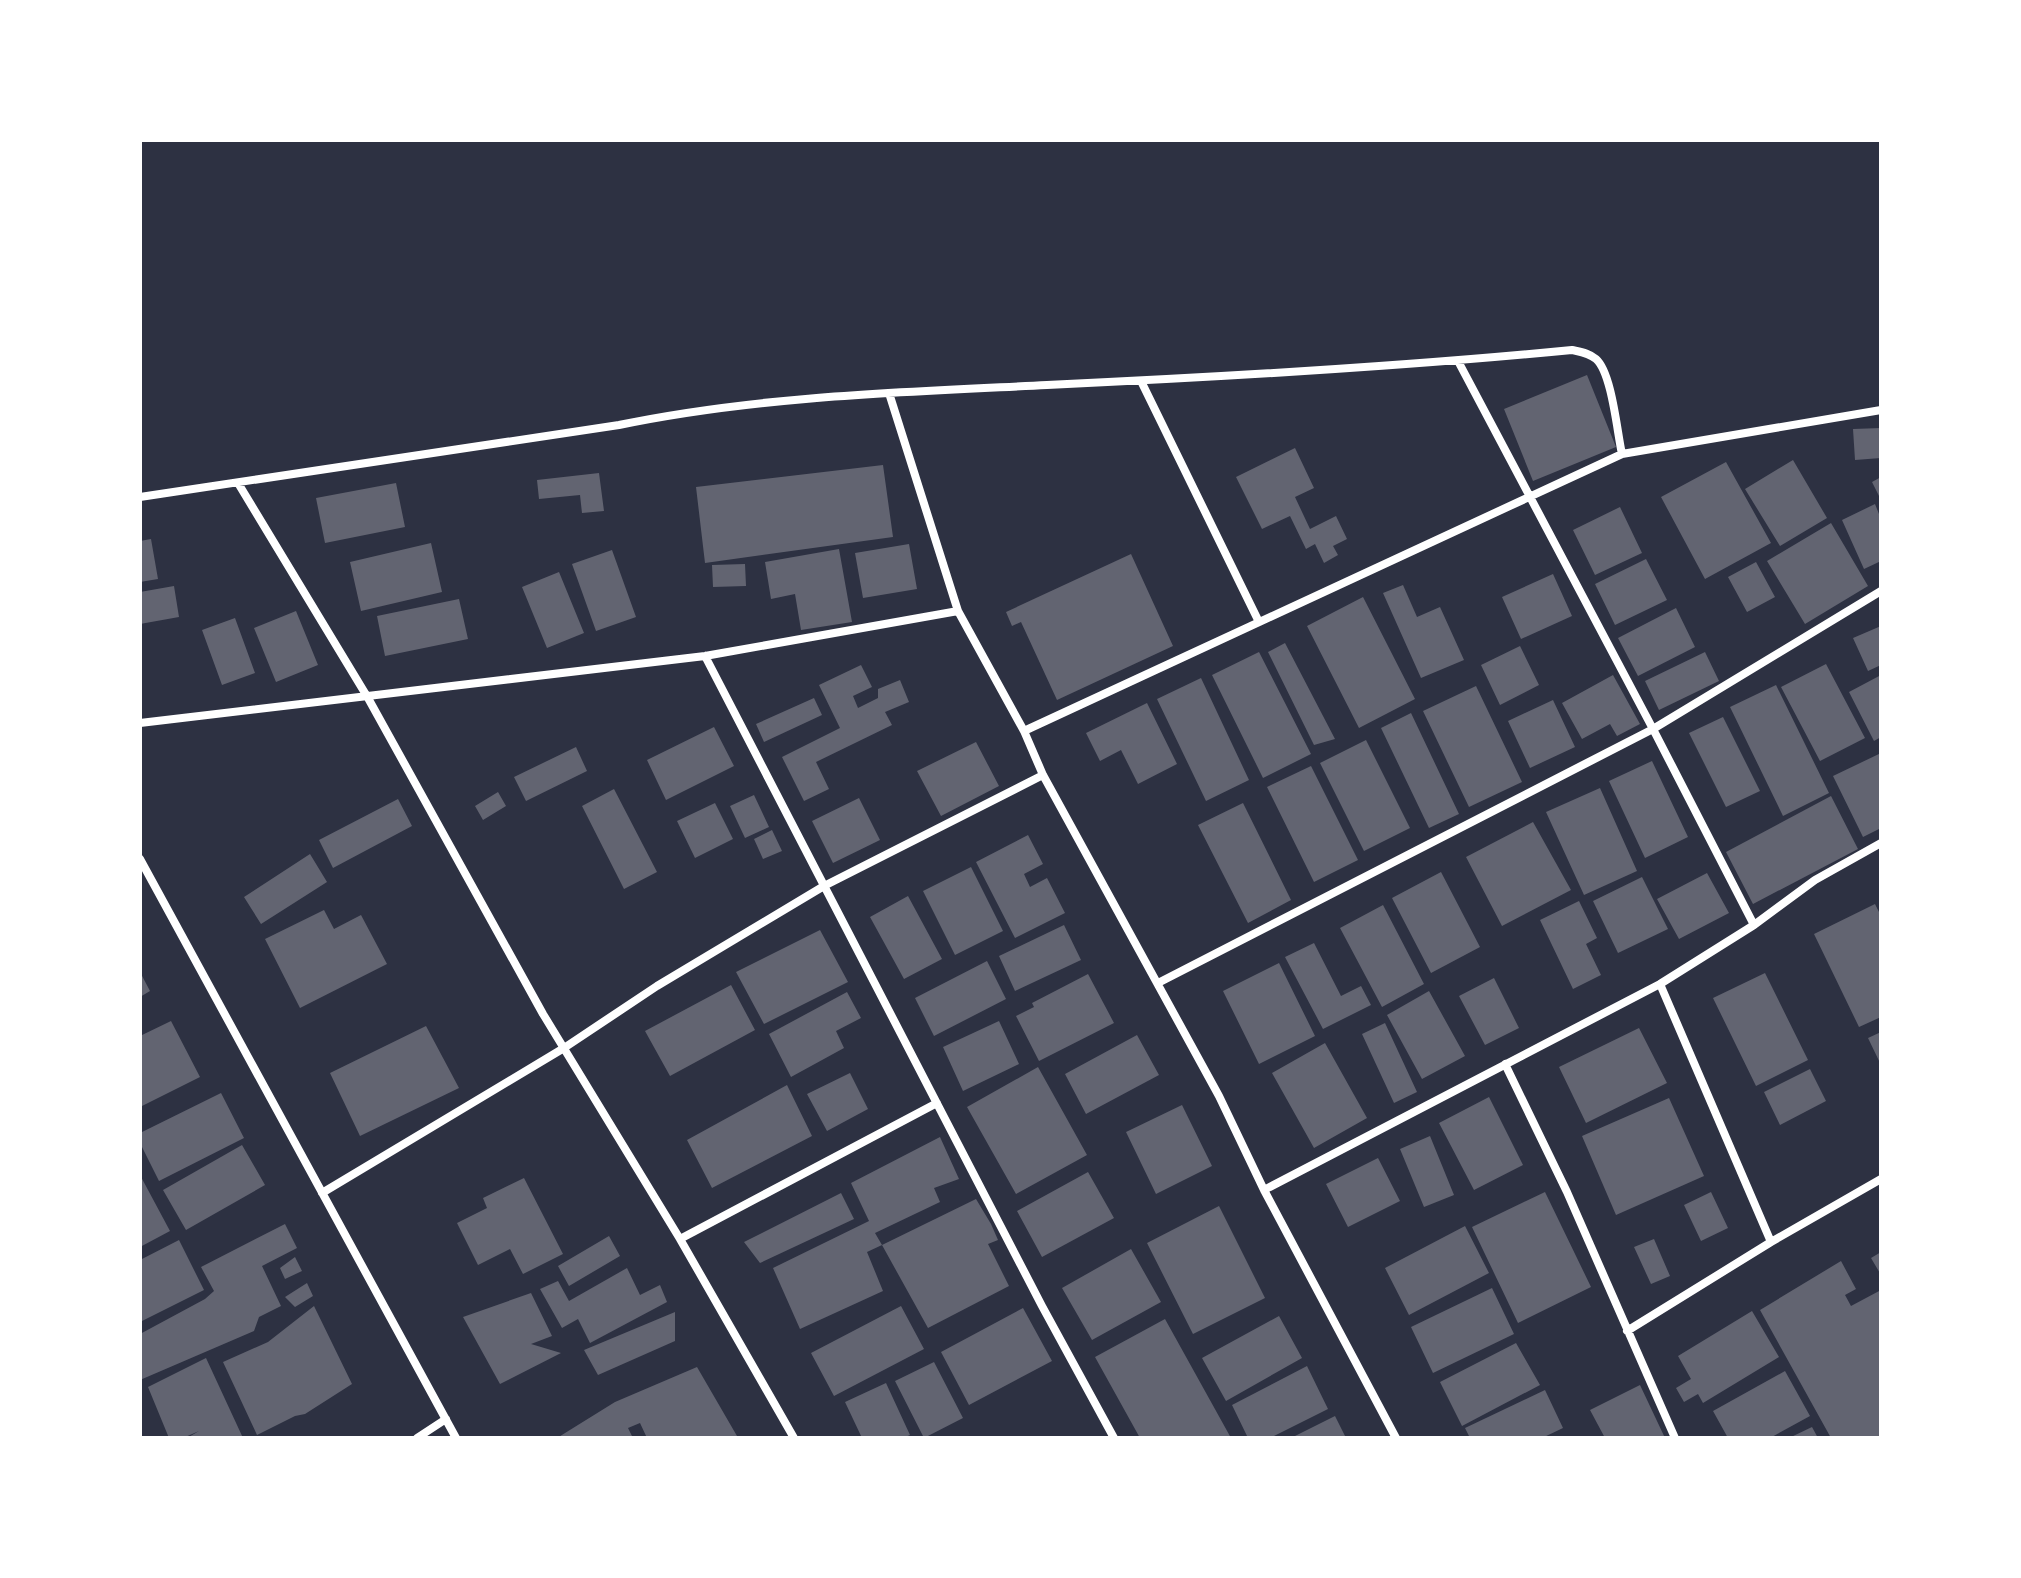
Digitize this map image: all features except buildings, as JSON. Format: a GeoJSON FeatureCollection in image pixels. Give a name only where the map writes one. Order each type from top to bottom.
{"type":"FeatureCollection","features":[{"type":"Feature","properties":{"kind":"street"},"geometry":{"type":"LineString","coordinates":[[140,497],[619,425],[684,411],[889,393],[1141,381],[1458,361],[1572,350],[1587,353],[1599,361],[1606,375],[1622,454]]}},
{"type":"Feature","properties":{"kind":"street"},"geometry":{"type":"LineString","coordinates":[[1458,361],[1754,925]]}},
{"type":"Feature","properties":{"kind":"street"},"geometry":{"type":"LineString","coordinates":[[1141,381],[1259,622]]}},
{"type":"Feature","properties":{"kind":"street"},"geometry":{"type":"LineString","coordinates":[[889,393],[958,611],[1024,731],[1043,775],[1219,1096],[1264,1190],[1396,1438]]}},
{"type":"Feature","properties":{"kind":"street"},"geometry":{"type":"LineString","coordinates":[[1024,731],[1622,454],[1881,410]]}},
{"type":"Feature","properties":{"kind":"street"},"geometry":{"type":"LineString","coordinates":[[238,483],[368,698],[564,1048],[680,1239],[794,1438]]}},
{"type":"Feature","properties":{"kind":"street"},"geometry":{"type":"LineString","coordinates":[[1158,983],[1653,729],[1881,591]]}},
{"type":"Feature","properties":{"kind":"street"},"geometry":{"type":"LineString","coordinates":[[140,723],[705,656],[958,611]]}},
{"type":"Feature","properties":{"kind":"street"},"geometry":{"type":"LineString","coordinates":[[705,656],[1114,1438]]}},
{"type":"Feature","properties":{"kind":"street"},"geometry":{"type":"LineString","coordinates":[[322,1193],[564,1048],[657,986],[824,886],[1043,775]]}},
{"type":"Feature","properties":{"kind":"street"},"geometry":{"type":"LineString","coordinates":[[1264,1190],[1660,984],[1754,925],[1815,880],[1881,843]]}},
{"type":"Feature","properties":{"kind":"street"},"geometry":{"type":"LineString","coordinates":[[140,859],[456,1438]]}},
{"type":"Feature","properties":{"kind":"street"},"geometry":{"type":"LineString","coordinates":[[1660,984],[1771,1242]]}},
{"type":"Feature","properties":{"kind":"street"},"geometry":{"type":"LineString","coordinates":[[1505,1064],[1567,1192],[1675,1438]]}},
{"type":"Feature","properties":{"kind":"street"},"geometry":{"type":"LineString","coordinates":[[680,1239],[937,1103]]}},
{"type":"Feature","properties":{"kind":"street"},"geometry":{"type":"LineString","coordinates":[[1627,1331],[1771,1242],[1881,1179]]}},
{"type":"Feature","properties":{"kind":"street"},"geometry":{"type":"LineString","coordinates":[[417,1438],[446,1419]]}}]}
